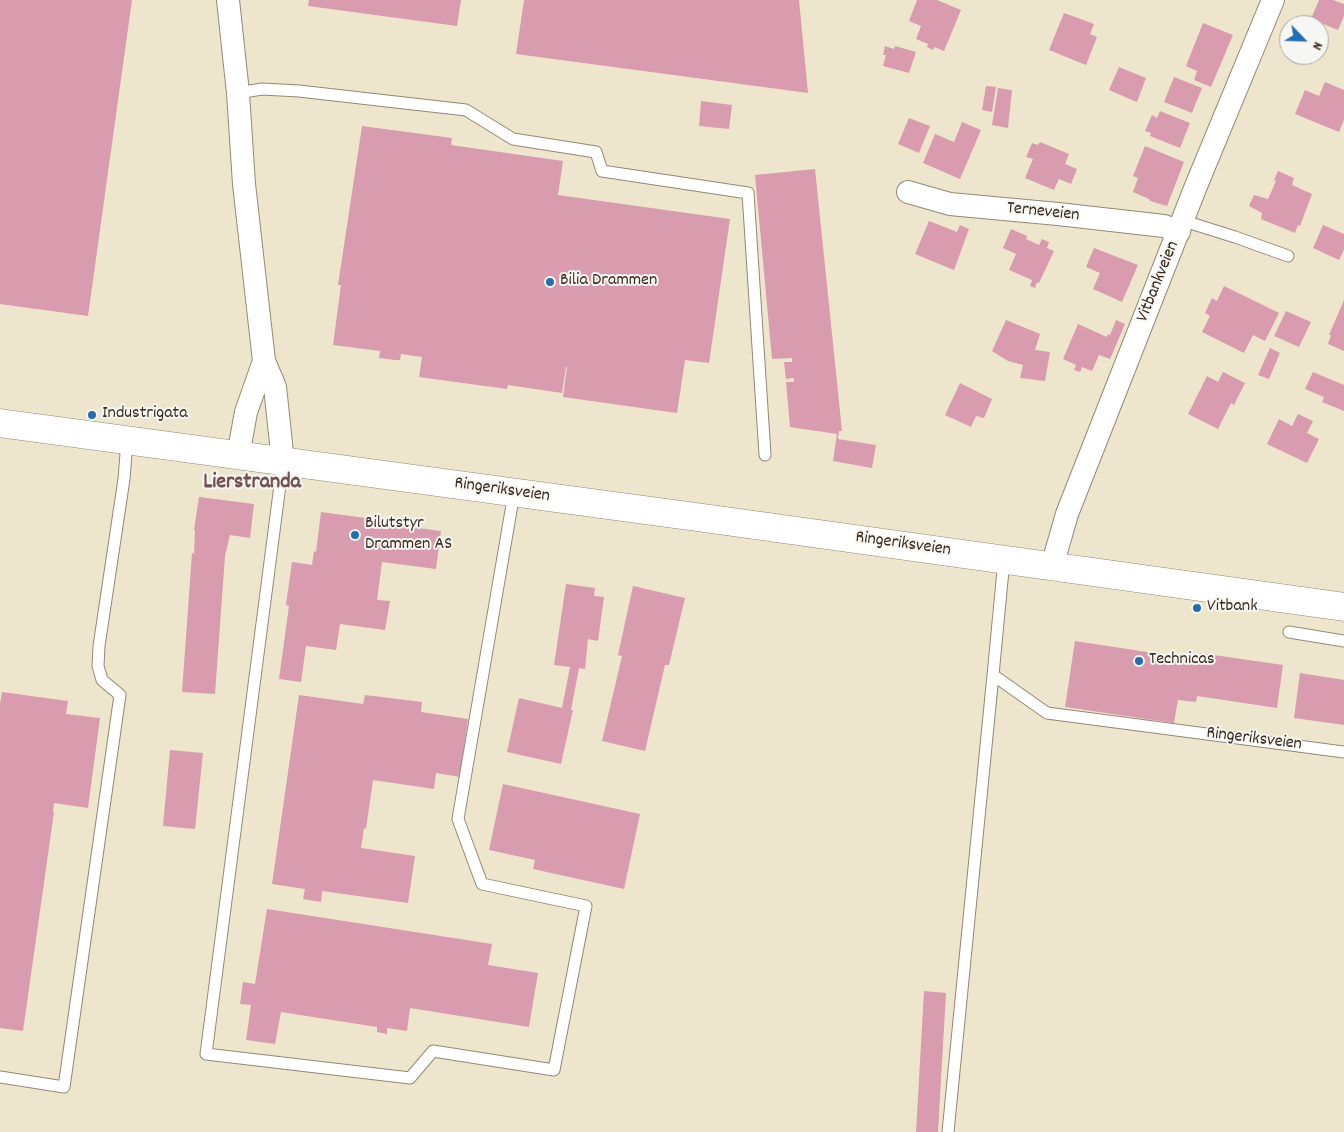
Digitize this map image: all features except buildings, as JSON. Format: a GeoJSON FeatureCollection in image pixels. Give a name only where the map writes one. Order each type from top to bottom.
{"type":"FeatureCollection","features":[{"type":"Feature","properties":{"kind":"highway","name":"Ringeriksveien"},"geometry":{"type":"LineString","coordinates":[[0,424],[1344,607]]}},
{"type":"Feature","properties":{"kind":"street"},"geometry":{"type":"LineString","coordinates":[[228,0],[238,93],[245,193],[264,361],[275,387],[283,462]]}},
{"type":"Feature","properties":{"kind":"street","name":"Vitbankveien"},"geometry":{"type":"LineString","coordinates":[[1052,566],[1067,514],[1271,1]]}},
{"type":"Feature","properties":{"kind":"street","name":"Terneveien"},"geometry":{"type":"LineString","coordinates":[[908,192],[950,204],[1164,226],[1181,226]]}},
{"type":"Feature","properties":{"kind":"street"},"geometry":{"type":"LineString","coordinates":[[238,456],[246,412],[264,361]]}},
{"type":"Feature","properties":{"kind":"lane"},"geometry":{"type":"LineString","coordinates":[[238,93],[262,89],[299,91],[466,110],[513,138],[596,152],[602,171],[748,193],[765,456]]}},
{"type":"Feature","properties":{"kind":"lane"},"geometry":{"type":"LineString","coordinates":[[1181,226],[1235,237],[1288,256]]}},
{"type":"Feature","properties":{"kind":"lane"},"geometry":{"type":"LineString","coordinates":[[0,1077],[64,1087],[120,695],[102,680],[98,666],[99,646],[124,479],[127,441]]}},
{"type":"Feature","properties":{"kind":"lane"},"geometry":{"type":"LineString","coordinates":[[283,462],[206,1054],[410,1078],[433,1051],[554,1070],[586,906],[482,884],[458,819],[514,493]]}},
{"type":"Feature","properties":{"kind":"lane"},"geometry":{"type":"LineString","coordinates":[[948,1132],[1004,560]]}},
{"type":"Feature","properties":{"kind":"lane"},"geometry":{"type":"LineString","coordinates":[[1289,632],[1344,641]]}},
{"type":"Feature","properties":{"kind":"lane","name":"Ringeriksveien"},"geometry":{"type":"LineString","coordinates":[[993,675],[1047,713],[1344,752]]}},
{"type":"Feature","properties":{"kind":"place","name":"Bilia Drammen"},"geometry":{"type":"Point","coordinates":[550,282]}},
{"type":"Feature","properties":{"kind":"place","name":"Industrigata"},"geometry":{"type":"Point","coordinates":[92,415]}},
{"type":"Feature","properties":{"kind":"place","name":"Bilutstyr Drammen AS"},"geometry":{"type":"Point","coordinates":[355,535]}},
{"type":"Feature","properties":{"kind":"place","name":"Vitbank"},"geometry":{"type":"Point","coordinates":[1197,608]}},
{"type":"Feature","properties":{"kind":"place","name":"Technicas"},"geometry":{"type":"Point","coordinates":[1139,661]}},
{"type":"Feature","properties":{"kind":"district","name":"Lierstranda"},"geometry":{"type":"Point","coordinates":[252,484]}}]}
